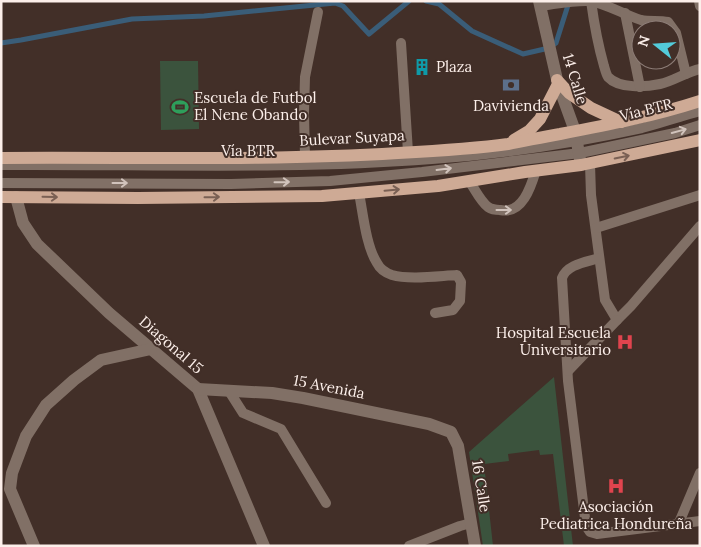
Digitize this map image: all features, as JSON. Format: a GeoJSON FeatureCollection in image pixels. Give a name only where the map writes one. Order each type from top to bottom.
{"type":"FeatureCollection","features":[{"type":"Feature","properties":{"kind":"main road"},"geometry":{"type":"LineString","coordinates":[[509,144],[540,119],[557,82],[591,108],[621,122]]}},
{"type":"Feature","properties":{"kind":"main road","name":"Bulevar Suyapa"},"geometry":{"type":"LineString","coordinates":[[1,197],[186,198],[322,196],[438,186],[536,170],[581,151],[621,122],[678,109],[700,101]]}},
{"type":"Feature","properties":{"kind":"main road","name":"Bulevar Suyapa"},"geometry":{"type":"LineString","coordinates":[[1,158],[342,156],[509,144],[581,151],[700,140]]}},
{"type":"Feature","properties":{"kind":"street","name":"14 Calle"},"geometry":{"type":"LineString","coordinates":[[539,3],[557,82],[581,151]]}},
{"type":"Feature","properties":{"kind":"street","name":"Diagonal 15"},"geometry":{"type":"LineString","coordinates":[[16,197],[23,223],[37,244],[109,313],[198,389],[264,546]]}},
{"type":"Feature","properties":{"kind":"street"},"geometry":{"type":"LineString","coordinates":[[34,546],[10,490],[12,473],[26,436],[46,405],[74,380],[101,360],[151,349]]}},
{"type":"Feature","properties":{"kind":"street","name":"15 Avenida"},"geometry":{"type":"LineString","coordinates":[[198,389],[272,393],[303,398],[429,424],[451,432]]}},
{"type":"Feature","properties":{"kind":"street","name":"16 Calle"},"geometry":{"type":"LineString","coordinates":[[451,432],[458,446],[474,546]]}},
{"type":"Feature","properties":{"kind":"lane"},"geometry":{"type":"LineString","coordinates":[[590,1],[599,48],[608,76],[616,82],[640,87],[660,84],[700,69]]}},
{"type":"Feature","properties":{"kind":"lane"},"geometry":{"type":"LineString","coordinates":[[539,3],[590,1],[642,20],[668,22],[676,33],[686,74]]}},
{"type":"Feature","properties":{"kind":"lane"},"geometry":{"type":"LineString","coordinates":[[698,1],[700,6]]}},
{"type":"Feature","properties":{"kind":"lane"},"geometry":{"type":"LineString","coordinates":[[305,157],[305,77],[318,12]]}},
{"type":"Feature","properties":{"kind":"lane"},"geometry":{"type":"LineString","coordinates":[[625,13],[640,87]]}},
{"type":"Feature","properties":{"kind":"lane"},"geometry":{"type":"LineString","coordinates":[[402,43],[408,152]]}},
{"type":"Feature","properties":{"kind":"lane","name":"Vía BTR"},"geometry":{"type":"LineString","coordinates":[[1,165],[280,166],[370,163],[493,153],[581,151],[644,127],[700,111]]}},
{"type":"Feature","properties":{"kind":"lane","name":"Vía BTR"},"geometry":{"type":"LineString","coordinates":[[1,183],[231,184],[330,181],[422,172],[581,151],[674,133],[700,125]]}},
{"type":"Feature","properties":{"kind":"lane"},"geometry":{"type":"LineString","coordinates":[[581,151],[591,195],[605,300],[617,320]]}},
{"type":"Feature","properties":{"kind":"lane"},"geometry":{"type":"LineString","coordinates":[[469,181],[488,207],[495,210],[512,210],[522,202],[532,185],[536,170]]}},
{"type":"Feature","properties":{"kind":"lane"},"geometry":{"type":"LineString","coordinates":[[359,193],[370,248],[377,264],[382,269],[393,275],[406,277],[457,275],[461,282],[460,301],[453,310],[435,313]]}},
{"type":"Feature","properties":{"kind":"lane"},"geometry":{"type":"LineString","coordinates":[[596,228],[700,196]]}},
{"type":"Feature","properties":{"kind":"lane"},"geometry":{"type":"LineString","coordinates":[[568,371],[631,306],[700,226]]}},
{"type":"Feature","properties":{"kind":"lane"},"geometry":{"type":"LineString","coordinates":[[599,258],[568,268],[562,278],[568,371],[586,526],[590,532],[597,534],[700,521]]}},
{"type":"Feature","properties":{"kind":"lane"},"geometry":{"type":"LineString","coordinates":[[229,391],[243,413],[281,428],[326,503]]}},
{"type":"Feature","properties":{"kind":"lane"},"geometry":{"type":"LineString","coordinates":[[678,524],[700,473]]}},
{"type":"Feature","properties":{"kind":"lane"},"geometry":{"type":"LineString","coordinates":[[408,546],[471,523]]}},
{"type":"Feature","properties":{"kind":"green space","name":"Escuela de Futbol El Nene Obando"},"geometry":{"type":"Polygon","coordinates":[[[160,61],[198,61],[199,129],[161,130],[160,61]]]}},
{"type":"Feature","properties":{"kind":"green space"},"geometry":{"type":"Polygon","coordinates":[[[554,377],[573,546],[564,546],[553,454],[540,455],[539,450],[508,454],[509,461],[484,464],[493,546],[483,546],[469,452],[554,377]]]}},
{"type":"Feature","properties":{"kind":"waterway"},"geometry":{"type":"LineString","coordinates":[[1,43],[132,19],[204,16],[335,3],[343,6],[369,34],[409,1]]}},
{"type":"Feature","properties":{"kind":"waterway"},"geometry":{"type":"LineString","coordinates":[[426,1],[439,4],[472,31],[523,54],[549,48],[556,43],[569,2]]}},
{"type":"Feature","properties":{"kind":"place","name":"Plaza"},"geometry":{"type":"Point","coordinates":[422,67]}},
{"type":"Feature","properties":{"kind":"place","name":"Davivienda"},"geometry":{"type":"Point","coordinates":[511,85]}},
{"type":"Feature","properties":{"kind":"place","name":"Escuela de Futbol El Nene Obando"},"geometry":{"type":"Point","coordinates":[180,107]}},
{"type":"Feature","properties":{"kind":"place","name":"Hospital Escuela Universitario"},"geometry":{"type":"Point","coordinates":[625,342]}},
{"type":"Feature","properties":{"kind":"place","name":"Asociación Pediatrica Hondureña"},"geometry":{"type":"Point","coordinates":[616,486]}}]}
